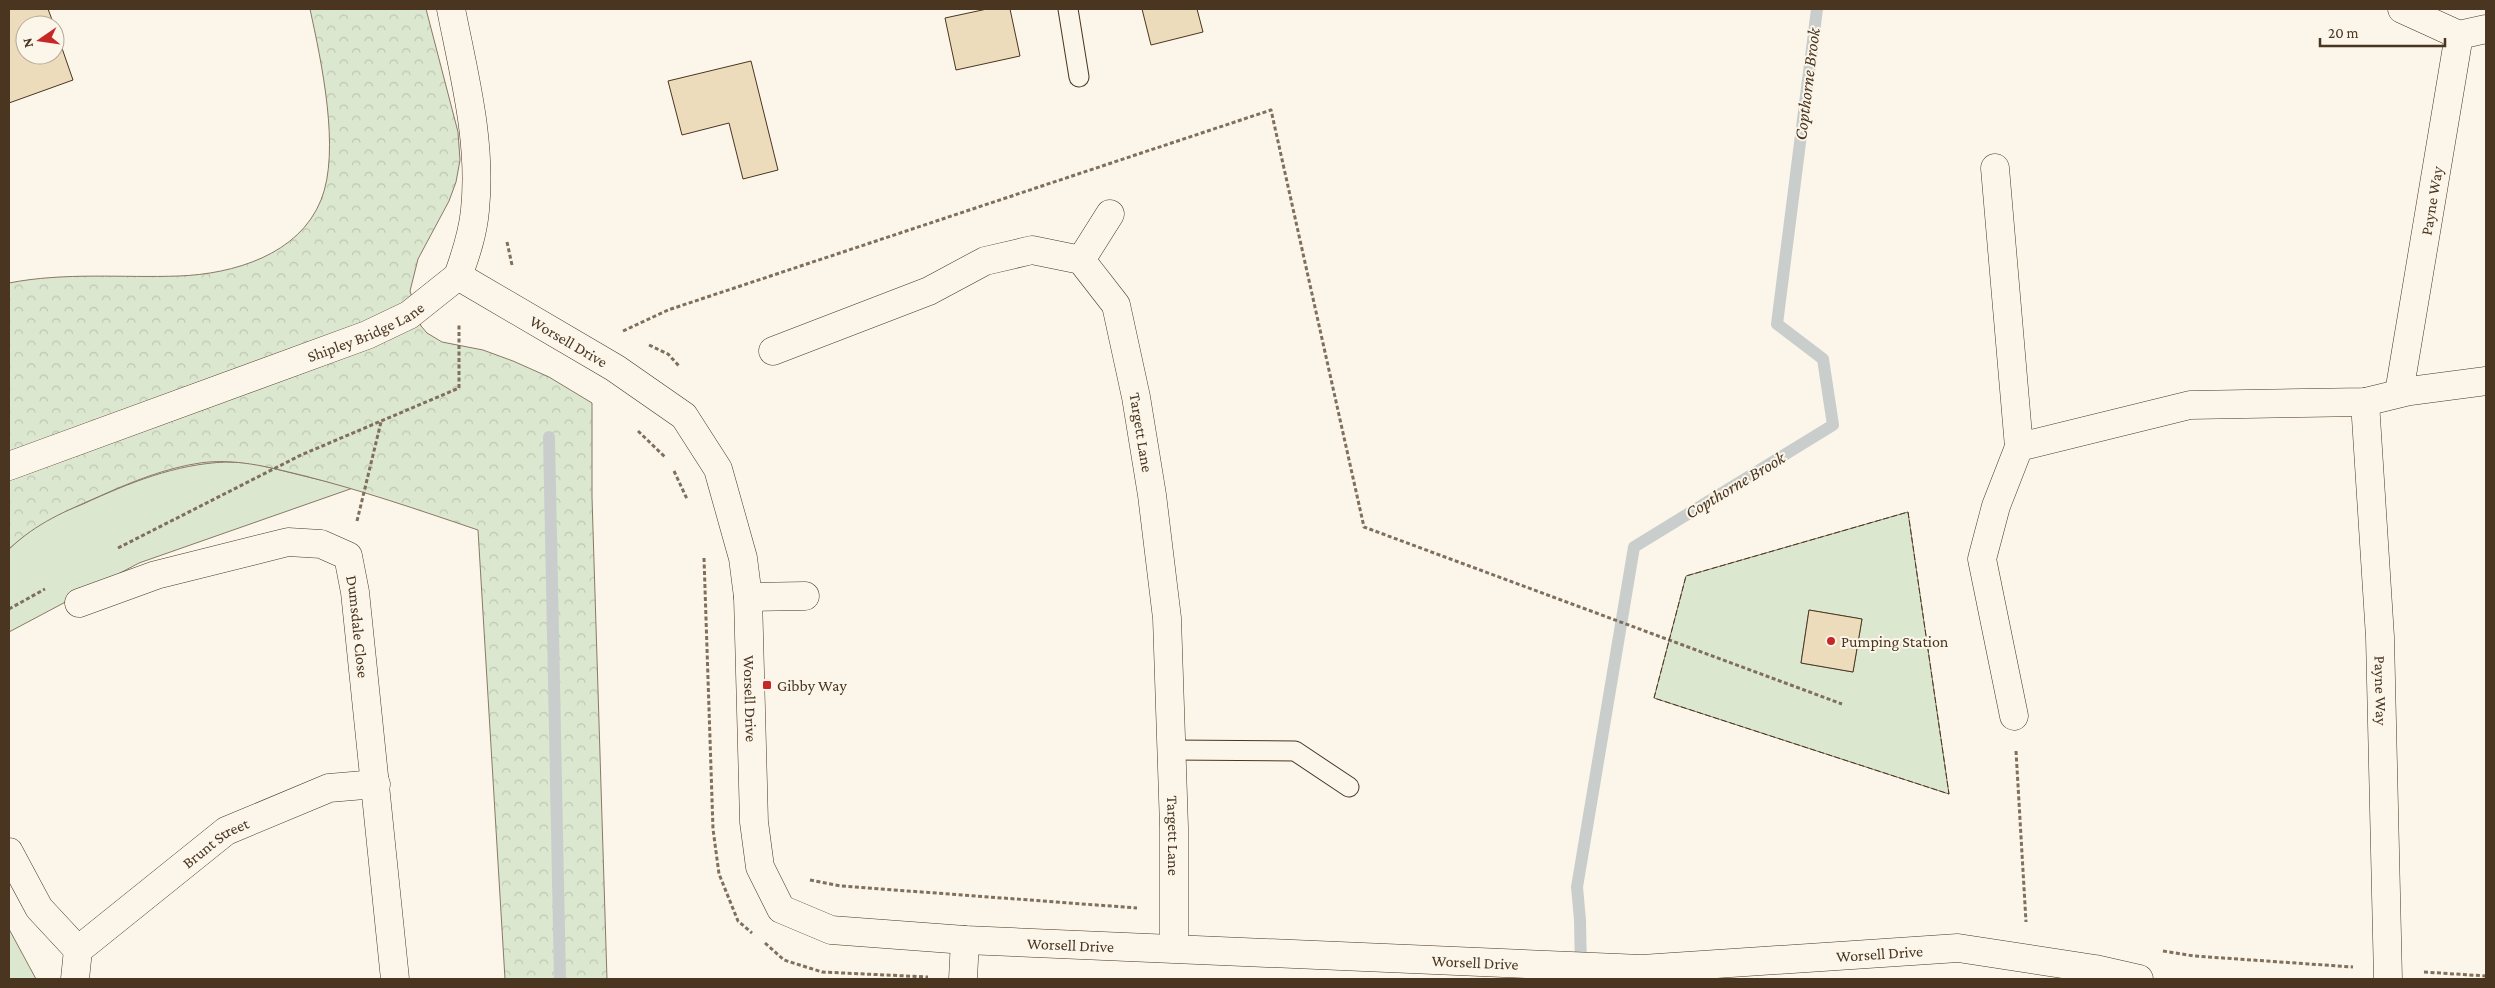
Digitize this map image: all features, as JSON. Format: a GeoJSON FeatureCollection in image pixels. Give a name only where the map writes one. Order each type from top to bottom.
{"type":"FeatureCollection","features":[{"type":"Feature","properties":{"kind":"street"},"geometry":{"type":"LineString","coordinates":[[451,9],[473,120],[477,182],[470,241],[458,276]]}},
{"type":"Feature","properties":{"kind":"street"},"geometry":{"type":"LineString","coordinates":[[2402,9],[2460,35],[2486,29]]}},
{"type":"Feature","properties":{"kind":"street","name":"Payne Way"},"geometry":{"type":"LineString","coordinates":[[2405,392],[2460,35]]}},
{"type":"Feature","properties":{"kind":"street"},"geometry":{"type":"LineString","coordinates":[[1996,168],[2018,447],[1996,506],[1982,559],[2014,716]]}},
{"type":"Feature","properties":{"kind":"street"},"geometry":{"type":"LineString","coordinates":[[772,352],[929,291],[985,261],[1032,250],[1081,260],[1110,214]]}},
{"type":"Feature","properties":{"kind":"street","name":"Targett Lane"},"geometry":{"type":"LineString","coordinates":[[1081,260],[1116,305],[1136,397],[1152,495],[1167,618],[1175,911],[1174,947]]}},
{"type":"Feature","properties":{"kind":"street","name":"Shipley Bridge Lane"},"geometry":{"type":"LineString","coordinates":[[9,466],[367,335],[409,315],[458,276]]}},
{"type":"Feature","properties":{"kind":"street","name":"Worsell Drive"},"geometry":{"type":"LineString","coordinates":[[458,276],[608,364],[684,416],[718,469],[743,558],[748,597],[754,822],[760,867],[781,909],[832,930],[965,940],[1174,947],[1642,969],[1958,948],[2095,969],[2139,979]]}},
{"type":"Feature","properties":{"kind":"street"},"geometry":{"type":"LineString","coordinates":[[2018,447],[2190,405],[2365,402],[2405,392],[2486,381]]}},
{"type":"Feature","properties":{"kind":"street","name":"Payne Way"},"geometry":{"type":"LineString","coordinates":[[2365,402],[2380,638],[2388,974]]}},
{"type":"Feature","properties":{"kind":"street","name":"Dumsdale Close"},"geometry":{"type":"LineString","coordinates":[[79,604],[156,575],[288,542],[321,544],[348,556],[355,592],[395,979]]}},
{"type":"Feature","properties":{"kind":"street"},"geometry":{"type":"LineString","coordinates":[[748,597],[805,596]]}},
{"type":"Feature","properties":{"kind":"street","name":"Brunt Street"},"geometry":{"type":"LineString","coordinates":[[78,950],[226,831],[329,788],[376,784]]}},
{"type":"Feature","properties":{"kind":"street"},"geometry":{"type":"LineString","coordinates":[[9,852],[39,908],[78,950],[75,979]]}},
{"type":"Feature","properties":{"kind":"street"},"geometry":{"type":"LineString","coordinates":[[963,979],[965,940]]}},
{"type":"Feature","properties":{"kind":"lane"},"geometry":{"type":"LineString","coordinates":[[1068,9],[1079,76]]}},
{"type":"Feature","properties":{"kind":"lane"},"geometry":{"type":"LineString","coordinates":[[1171,750],[1295,751],[1349,787]]}},
{"type":"Feature","properties":{"kind":"path"},"geometry":{"type":"LineString","coordinates":[[506,234],[511,263],[517,270]]}},
{"type":"Feature","properties":{"kind":"path"},"geometry":{"type":"LineString","coordinates":[[116,549],[301,455],[459,388],[458,276]]}},
{"type":"Feature","properties":{"kind":"path"},"geometry":{"type":"LineString","coordinates":[[620,332],[628,336]]}},
{"type":"Feature","properties":{"kind":"path"},"geometry":{"type":"LineString","coordinates":[[644,343],[668,354],[686,374]]}},
{"type":"Feature","properties":{"kind":"path"},"geometry":{"type":"LineString","coordinates":[[348,556],[382,422]]}},
{"type":"Feature","properties":{"kind":"path"},"geometry":{"type":"LineString","coordinates":[[9,609],[50,586]]}},
{"type":"Feature","properties":{"kind":"path"},"geometry":{"type":"LineString","coordinates":[[1624,622],[1842,704]]}},
{"type":"Feature","properties":{"kind":"path"},"geometry":{"type":"LineString","coordinates":[[2014,716],[2026,930]]}},
{"type":"Feature","properties":{"kind":"path"},"geometry":{"type":"LineString","coordinates":[[803,879],[841,886],[1175,911]]}},
{"type":"Feature","properties":{"kind":"path"},"geometry":{"type":"LineString","coordinates":[[2388,974],[2486,976]]}},
{"type":"Feature","properties":{"kind":"green space"},"geometry":{"type":"Polygon","coordinates":[[[310,9],[426,9],[458,132],[460,160],[456,182],[449,201],[418,259],[410,291],[421,326],[427,333],[442,342],[483,350],[549,377],[592,403],[592,497],[607,979],[505,979],[478,530],[368,494],[301,475],[239,462],[213,462],[187,465],[162,472],[112,491],[52,518],[30,532],[9,549],[9,283],[51,278],[94,276],[179,276],[221,271],[242,266],[262,258],[281,248],[297,235],[311,219],[321,200],[327,180],[329,157],[329,131],[324,79],[310,9]]]}},
{"type":"Feature","properties":{"kind":"green space"},"geometry":{"type":"Polygon","coordinates":[[[226,462],[251,463],[353,488],[139,563],[9,632],[9,549],[31,530],[54,516],[135,482],[189,466],[226,462]]]}},
{"type":"Feature","properties":{"kind":"green space"},"geometry":{"type":"Polygon","coordinates":[[[1908,512],[1949,794],[1654,698],[1686,576],[1908,512]],[[1809,610],[1801,663],[1853,672],[1862,619],[1809,610]]]}},
{"type":"Feature","properties":{"kind":"green space"},"geometry":{"type":"Polygon","coordinates":[[[9,929],[36,979],[9,979],[9,929]]]}},
{"type":"Feature","properties":{"kind":"building"},"geometry":{"type":"Polygon","coordinates":[[[9,9],[48,9],[50,15],[15,15],[15,65],[65,65],[65,57],[73,80],[9,103],[9,9]]]}},
{"type":"Feature","properties":{"kind":"building"},"geometry":{"type":"Polygon","coordinates":[[[987,9],[1010,9],[1020,56],[956,70],[945,18],[987,9]]]}},
{"type":"Feature","properties":{"kind":"building"},"geometry":{"type":"Polygon","coordinates":[[[1142,9],[1197,9],[1203,32],[1151,45],[1142,9]]]}},
{"type":"Feature","properties":{"kind":"building"},"geometry":{"type":"Polygon","coordinates":[[[751,61],[778,170],[743,179],[729,123],[682,135],[668,81],[751,61]]]}},
{"type":"Feature","properties":{"kind":"building","name":"Pumping Station"},"geometry":{"type":"Polygon","coordinates":[[[1809,610],[1862,619],[1853,672],[1801,663],[1809,610]]]}},
{"type":"Feature","properties":{"kind":"waterway","name":"Copthorne Brook"},"geometry":{"type":"LineString","coordinates":[[1581,969],[1577,887],[1634,547],[1833,425],[1823,359],[1777,324],[1817,9]]}},
{"type":"Feature","properties":{"kind":"waterway"},"geometry":{"type":"LineString","coordinates":[[549,437],[560,979]]}},
{"type":"Feature","properties":{"kind":"fence"},"geometry":{"type":"LineString","coordinates":[[1908,512],[1949,794],[1654,698],[1686,576],[1908,512]]}},
{"type":"Feature","properties":{"kind":"place","name":"Pumping Station"},"geometry":{"type":"Point","coordinates":[1831,641]}},
{"type":"Feature","properties":{"kind":"place","name":"Gibby Way"},"geometry":{"type":"Point","coordinates":[767,685]}}]}
